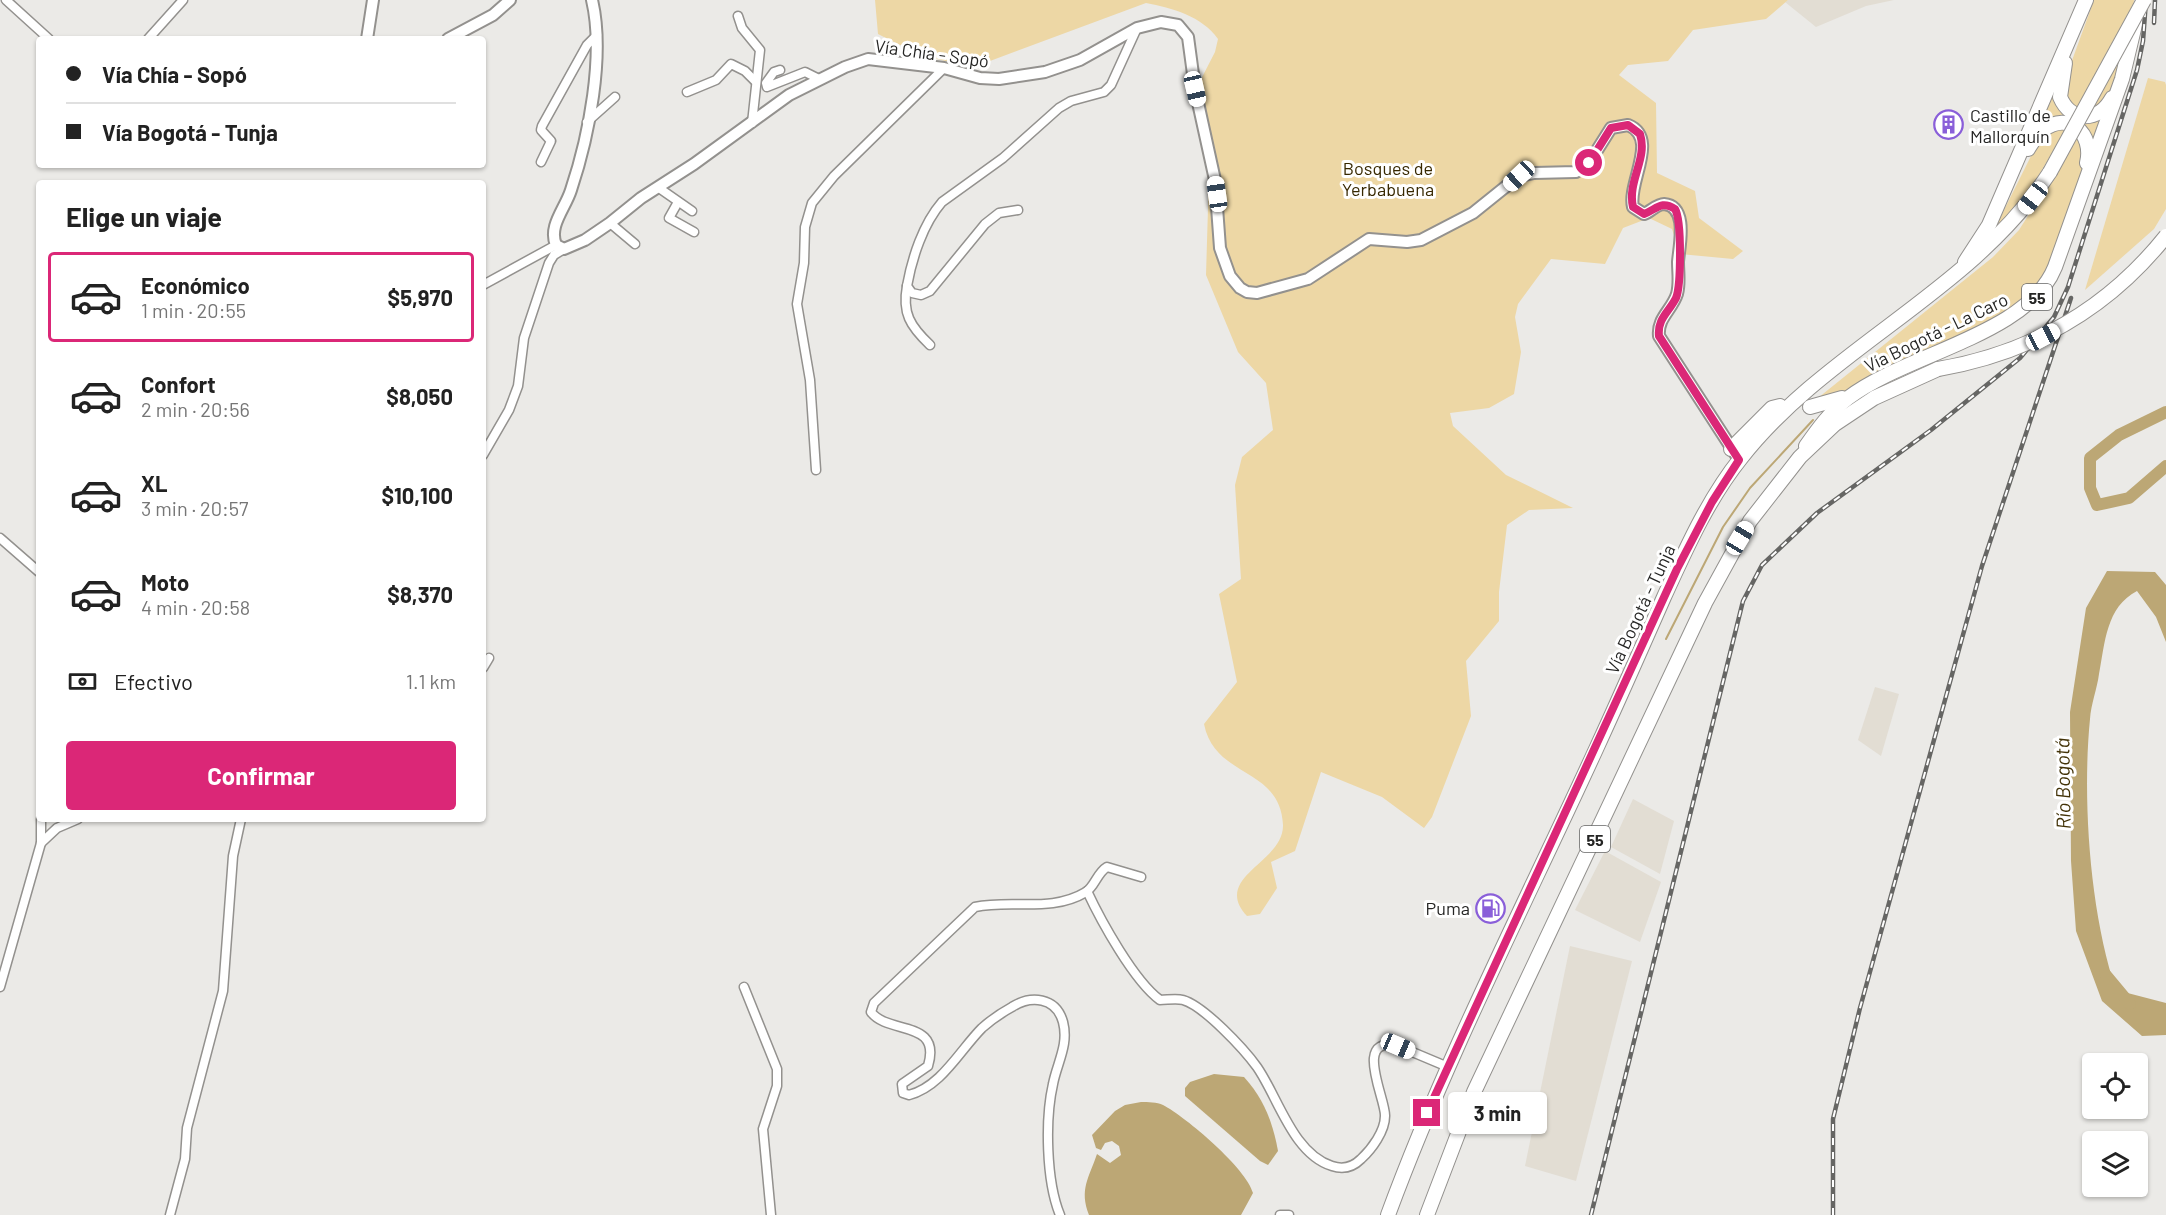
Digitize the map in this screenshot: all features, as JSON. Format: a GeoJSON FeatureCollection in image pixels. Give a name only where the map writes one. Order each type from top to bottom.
{"type":"FeatureCollection","features":[{"type":"Feature","properties":{"kind":"main road","name":"55"},"geometry":{"type":"LineString","coordinates":[[1960,270],[1989,225],[2086,0]]}},
{"type":"Feature","properties":{"kind":"main road","name":"Vía Bogotá - La Caro"},"geometry":{"type":"LineString","coordinates":[[1785,475],[1829,416],[1848,398],[1869,385],[2022,311],[2047,284],[2122,79],[2134,38],[2139,0]]}},
{"type":"Feature","properties":{"kind":"main road","name":"Vía Bogotá - Tunja"},"geometry":{"type":"LineString","coordinates":[[1388,1215],[1418,1135],[1448,1066],[1677,569],[1735,454],[1800,396],[1960,270],[2019,215],[2050,172],[2144,0]]}},
{"type":"Feature","properties":{"kind":"main road"},"geometry":{"type":"LineString","coordinates":[[2068,43],[2060,88],[2064,105],[2070,112],[2087,118],[2096,115],[2110,102],[2122,79]]}},
{"type":"Feature","properties":{"kind":"main road"},"geometry":{"type":"LineString","coordinates":[[2012,173],[2043,130],[2066,124],[2080,129],[2086,136],[2090,153],[2070,226]]}},
{"type":"Feature","properties":{"kind":"main road","name":"55"},"geometry":{"type":"LineString","coordinates":[[1427,1215],[1474,1092],[1705,603],[1760,505],[1817,440],[1854,410],[1894,386],[1938,369],[2001,354],[2068,324],[2112,293],[2139,268],[2166,236]]}},
{"type":"Feature","properties":{"kind":"main road"},"geometry":{"type":"LineString","coordinates":[[1810,407],[1831,402],[1869,385]]}},
{"type":"Feature","properties":{"kind":"main road"},"geometry":{"type":"LineString","coordinates":[[1735,454],[1772,408],[1780,406]]}},
{"type":"Feature","properties":{"kind":"street"},"geometry":{"type":"LineString","coordinates":[[6,0],[46,36]]}},
{"type":"Feature","properties":{"kind":"street"},"geometry":{"type":"LineString","coordinates":[[151,36],[183,0]]}},
{"type":"Feature","properties":{"kind":"street"},"geometry":{"type":"LineString","coordinates":[[367,36],[373,0]]}},
{"type":"Feature","properties":{"kind":"street"},"geometry":{"type":"LineString","coordinates":[[454,36],[493,15],[510,0]]}},
{"type":"Feature","properties":{"kind":"street"},"geometry":{"type":"LineString","coordinates":[[560,247],[553,229],[571,192],[587,122],[597,35],[592,0]]}},
{"type":"Feature","properties":{"kind":"street"},"geometry":{"type":"LineString","coordinates":[[738,16],[742,28],[760,50],[754,81],[752,123]]}},
{"type":"Feature","properties":{"kind":"street","name":"Vía Chía - Sopó"},"geometry":{"type":"LineString","coordinates":[[560,247],[585,240],[641,198],[659,188],[789,96],[819,79],[868,59],[944,68],[980,78],[999,79],[1045,72],[1080,60],[1137,28],[1161,22],[1178,25],[1188,37],[1195,89],[1215,180],[1220,248],[1230,276],[1240,288],[1247,292],[1257,293],[1308,279],[1370,239],[1407,243],[1420,240],[1473,213],[1519,176],[1534,173],[1576,172],[1589,163],[1611,128],[1623,124],[1634,128],[1642,142],[1642,156],[1631,193],[1633,207],[1644,214],[1667,204],[1675,209],[1679,220],[1679,285],[1676,298],[1659,324],[1659,336],[1735,454]]}},
{"type":"Feature","properties":{"kind":"street"},"geometry":{"type":"LineString","coordinates":[[930,345],[908,321],[904,309],[918,247],[934,211],[942,202],[1003,158],[1059,108],[1071,101],[1104,92],[1111,85],[1137,28]]}},
{"type":"Feature","properties":{"kind":"street"},"geometry":{"type":"LineString","coordinates":[[541,162],[551,141],[541,130],[542,126],[587,45],[597,35]]}},
{"type":"Feature","properties":{"kind":"street"},"geometry":{"type":"LineString","coordinates":[[687,92],[711,83],[731,64],[746,71],[754,81]]}},
{"type":"Feature","properties":{"kind":"street"},"geometry":{"type":"LineString","coordinates":[[816,470],[810,380],[797,304],[804,263],[805,227],[812,203],[834,176],[944,68]]}},
{"type":"Feature","properties":{"kind":"street"},"geometry":{"type":"LineString","coordinates":[[780,70],[774,72],[766,82],[767,87],[805,72],[819,79]]}},
{"type":"Feature","properties":{"kind":"street"},"geometry":{"type":"LineString","coordinates":[[587,122],[615,97]]}},
{"type":"Feature","properties":{"kind":"street"},"geometry":{"type":"LineString","coordinates":[[659,188],[692,211]]}},
{"type":"Feature","properties":{"kind":"street"},"geometry":{"type":"LineString","coordinates":[[678,202],[669,218],[694,232]]}},
{"type":"Feature","properties":{"kind":"street"},"geometry":{"type":"LineString","coordinates":[[908,286],[912,293],[921,295],[930,291],[985,224],[999,213],[1018,210]]}},
{"type":"Feature","properties":{"kind":"street"},"geometry":{"type":"LineString","coordinates":[[610,223],[635,244]]}},
{"type":"Feature","properties":{"kind":"street"},"geometry":{"type":"LineString","coordinates":[[486,284],[560,247]]}},
{"type":"Feature","properties":{"kind":"street"},"geometry":{"type":"LineString","coordinates":[[486,450],[509,410],[518,386],[524,338],[549,264],[560,247]]}},
{"type":"Feature","properties":{"kind":"street"},"geometry":{"type":"LineString","coordinates":[[0,537],[36,569]]}},
{"type":"Feature","properties":{"kind":"street"},"geometry":{"type":"LineString","coordinates":[[486,663],[489,658]]}},
{"type":"Feature","properties":{"kind":"street"},"geometry":{"type":"LineString","coordinates":[[0,987],[41,843],[41,822]]}},
{"type":"Feature","properties":{"kind":"street"},"geometry":{"type":"LineString","coordinates":[[41,843],[57,828],[71,822]]}},
{"type":"Feature","properties":{"kind":"street"},"geometry":{"type":"LineString","coordinates":[[170,1215],[185,1159],[187,1128],[223,991],[233,856],[240,822]]}},
{"type":"Feature","properties":{"kind":"street"},"geometry":{"type":"LineString","coordinates":[[1060,1215],[1052,1184],[1049,1126],[1053,1082],[1064,1046],[1062,1020],[1056,1008],[1046,1001],[1033,999],[1020,1002],[998,1015],[931,1083],[909,1095],[903,1093],[902,1084],[928,1066],[929,1045],[924,1036],[915,1030],[889,1025],[876,1019],[871,1012],[874,1003],[975,907],[989,904],[1045,906],[1087,891],[1107,867],[1141,877]]}},
{"type":"Feature","properties":{"kind":"street"},"geometry":{"type":"LineString","coordinates":[[1087,891],[1112,937],[1147,987],[1160,1000],[1183,1000],[1195,1006],[1238,1045],[1257,1067],[1278,1109],[1298,1139],[1327,1165],[1348,1168],[1356,1164],[1367,1154],[1383,1128],[1384,1103],[1374,1071],[1377,1052],[1383,1046],[1390,1044],[1398,1046],[1448,1066]]}},
{"type":"Feature","properties":{"kind":"street"},"geometry":{"type":"LineString","coordinates":[[744,987],[777,1069],[777,1086],[763,1129],[771,1215]]}},
{"type":"Feature","properties":{"kind":"street"},"geometry":{"type":"LineString","coordinates":[[1280,1215],[1289,1215]]}},
{"type":"Feature","properties":{"kind":"shaded area"},"geometry":{"type":"Polygon","coordinates":[[[1788,0],[1894,0],[1866,6],[1816,27],[1785,2],[1788,0]]]}},
{"type":"Feature","properties":{"kind":"shaded area"},"geometry":{"type":"Polygon","coordinates":[[[2107,571],[2155,572],[2166,585],[2166,642],[2156,617],[2137,591],[2119,606],[2113,616],[2105,638],[2091,713],[2087,785],[2094,892],[2107,960],[2116,990],[2166,1003],[2166,1035],[2142,1036],[2102,1001],[2076,931],[2071,861],[2070,712],[2086,608],[2107,571]]]}},
{"type":"Feature","properties":{"kind":"shaded area"},"geometry":{"type":"Polygon","coordinates":[[[1875,687],[1899,694],[1881,756],[1858,740],[1875,687]]]}},
{"type":"Feature","properties":{"kind":"shaded area"},"geometry":{"type":"Polygon","coordinates":[[[1633,799],[1674,821],[1660,874],[1611,847],[1633,799]]]}},
{"type":"Feature","properties":{"kind":"shaded area"},"geometry":{"type":"Polygon","coordinates":[[[1605,851],[1661,882],[1640,942],[1575,910],[1605,851]]]}},
{"type":"Feature","properties":{"kind":"shaded area"},"geometry":{"type":"Polygon","coordinates":[[[1570,946],[1632,961],[1576,1181],[1525,1166],[1570,946]]]}},
{"type":"Feature","properties":{"kind":"shaded area"},"geometry":{"type":"Polygon","coordinates":[[[1214,1074],[1244,1077],[1257,1094],[1270,1121],[1278,1151],[1268,1165],[1260,1161],[1185,1096],[1185,1088],[1190,1082],[1214,1074]]]}},
{"type":"Feature","properties":{"kind":"shaded area"},"geometry":{"type":"Polygon","coordinates":[[[1141,1102],[1161,1104],[1173,1111],[1214,1144],[1240,1171],[1253,1193],[1241,1215],[1089,1215],[1085,1191],[1097,1154],[1110,1163],[1121,1155],[1119,1146],[1112,1141],[1105,1143],[1101,1150],[1096,1148],[1092,1135],[1115,1111],[1125,1105],[1141,1102]]]}},
{"type":"Feature","properties":{"kind":"green space","name":"Bosques de Yerbabuena"},"geometry":{"type":"Polygon","coordinates":[[[875,0],[1788,0],[1766,19],[1693,30],[1668,61],[1628,65],[1619,75],[1656,103],[1657,173],[1695,191],[1699,218],[1743,251],[1733,259],[1680,254],[1672,229],[1649,218],[1623,228],[1605,264],[1551,259],[1518,304],[1515,317],[1521,352],[1514,394],[1489,408],[1450,413],[1453,426],[1506,475],[1573,508],[1529,510],[1507,525],[1499,592],[1499,621],[1466,661],[1471,716],[1432,817],[1424,828],[1382,797],[1321,772],[1295,851],[1271,862],[1277,888],[1260,914],[1247,916],[1238,902],[1238,891],[1243,880],[1273,850],[1280,838],[1283,825],[1279,806],[1271,792],[1221,755],[1210,742],[1204,724],[1237,682],[1219,594],[1241,579],[1235,485],[1242,457],[1273,430],[1266,383],[1238,352],[1206,275],[1210,141],[1196,89],[1215,52],[1218,39],[1204,24],[1186,14],[1146,3],[982,64],[955,63],[928,56],[878,34],[875,0]]]}},
{"type":"Feature","properties":{"kind":"green space"},"geometry":{"type":"Polygon","coordinates":[[[2094,0],[2134,0],[2129,38],[2117,81],[2106,100],[2086,114],[2066,102],[2066,77],[2094,0]]]}},
{"type":"Feature","properties":{"kind":"green space"},"geometry":{"type":"Polygon","coordinates":[[[2148,78],[2165,82],[2166,85],[2166,209],[2154,229],[2085,290],[2148,78]]]}},
{"type":"Feature","properties":{"kind":"green space"},"geometry":{"type":"Polygon","coordinates":[[[2057,86],[2058,104],[2106,114],[2095,148],[2081,125],[2037,131],[2057,86]]]}},
{"type":"Feature","properties":{"kind":"green space"},"geometry":{"type":"Polygon","coordinates":[[[2067,128],[2024,200],[1993,232],[2038,142],[2048,131],[2067,128]]]}},
{"type":"Feature","properties":{"kind":"green space"},"geometry":{"type":"Polygon","coordinates":[[[2079,135],[2084,161],[2080,184],[2041,287],[2013,311],[1829,400],[1808,406],[1993,257],[2019,230],[2079,135]]]}},
{"type":"Feature","properties":{"kind":"waterway","name":"Río Bogotá"},"geometry":{"type":"LineString","coordinates":[[2166,412],[2119,435],[2090,458],[2090,488],[2097,505],[2129,498],[2166,466]]}},
{"type":"Feature","properties":{"kind":"waterway"},"geometry":{"type":"LineString","coordinates":[[1666,639],[1723,527],[1750,488],[1813,420]]}},
{"type":"Feature","properties":{"kind":"waterway","name":"Río Bogotá"},"geometry":{"type":"LineString","coordinates":[[2105,974],[2130,1004]]}},
{"type":"Feature","properties":{"kind":"railway"},"geometry":{"type":"LineString","coordinates":[[1591,1215],[1743,601],[1762,565],[1817,513],[1931,430],[2020,358],[2054,317],[2068,287],[2137,70],[2143,41],[2146,0]]}},
{"type":"Feature","properties":{"kind":"railway"},"geometry":{"type":"LineString","coordinates":[[2154,23],[2155,0]]}},
{"type":"Feature","properties":{"kind":"railway"},"geometry":{"type":"LineString","coordinates":[[1833,1215],[1833,1119],[1860,1008],[1982,566],[2071,298]]}},
{"type":"Feature","properties":{"kind":"place","name":"Castillo de Mallorquín"},"geometry":{"type":"Point","coordinates":[1949,125]}},
{"type":"Feature","properties":{"kind":"place","name":"Puma"},"geometry":{"type":"Point","coordinates":[1491,908]}},
{"type":"Feature","properties":{"kind":"route"},"geometry":{"type":"LineString","coordinates":[[1427,1113],[1677,569],[1712,502],[1739,460],[1659,336],[1659,324],[1676,298],[1679,285],[1680,227],[1675,209],[1667,204],[1662,204],[1646,214],[1636,212],[1633,207],[1631,193],[1642,156],[1640,134],[1628,125],[1615,125],[1598,145],[1589,163]]}}]}
